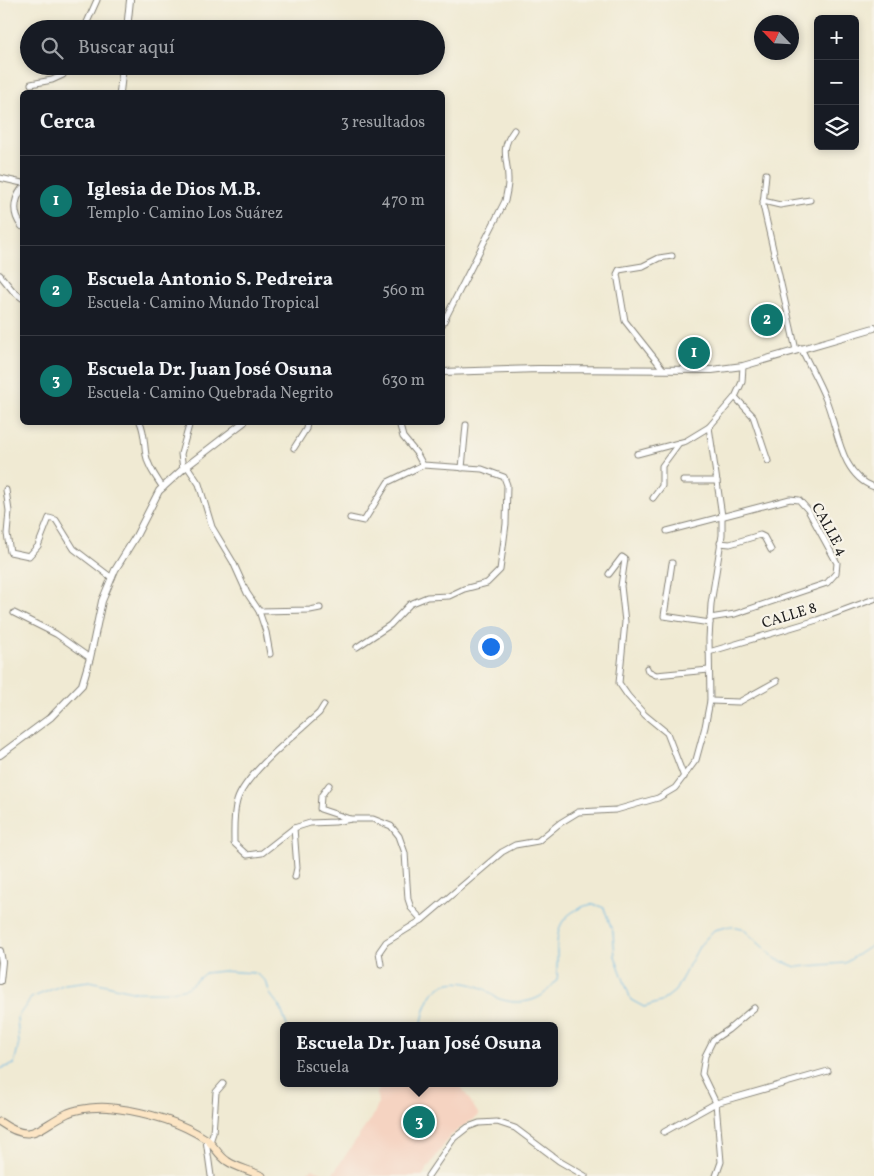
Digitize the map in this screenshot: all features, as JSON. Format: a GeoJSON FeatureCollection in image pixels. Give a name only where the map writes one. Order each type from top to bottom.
{"type":"FeatureCollection","features":[{"type":"Feature","properties":{"kind":"main road"},"geometry":{"type":"LineString","coordinates":[[0,1122],[19,1132],[32,1133],[68,1113],[112,1107],[160,1118],[188,1129],[208,1141],[228,1162],[262,1176]]}},
{"type":"Feature","properties":{"kind":"street"},"geometry":{"type":"LineString","coordinates":[[88,20],[97,0]]}},
{"type":"Feature","properties":{"kind":"street"},"geometry":{"type":"LineString","coordinates":[[128,20],[130,0]]}},
{"type":"Feature","properties":{"kind":"street"},"geometry":{"type":"LineString","coordinates":[[31,84],[52,80],[63,75]]}},
{"type":"Feature","properties":{"kind":"street"},"geometry":{"type":"LineString","coordinates":[[120,90],[122,75]]}},
{"type":"Feature","properties":{"kind":"street"},"geometry":{"type":"LineString","coordinates":[[445,319],[505,202],[508,183],[504,149],[508,138],[514,130]]}},
{"type":"Feature","properties":{"kind":"street"},"geometry":{"type":"LineString","coordinates":[[766,174],[763,205],[799,349],[826,399],[845,457],[855,475],[867,485],[874,487]]}},
{"type":"Feature","properties":{"kind":"street"},"geometry":{"type":"LineString","coordinates":[[0,178],[20,183]]}},
{"type":"Feature","properties":{"kind":"street"},"geometry":{"type":"LineString","coordinates":[[20,192],[14,207],[17,220],[20,224]]}},
{"type":"Feature","properties":{"kind":"street"},"geometry":{"type":"LineString","coordinates":[[763,201],[780,205],[810,200]]}},
{"type":"Feature","properties":{"kind":"street"},"geometry":{"type":"LineString","coordinates":[[663,369],[625,321],[616,274],[619,270],[643,266],[659,258],[672,256]]}},
{"type":"Feature","properties":{"kind":"street"},"geometry":{"type":"LineString","coordinates":[[0,275],[20,296]]}},
{"type":"Feature","properties":{"kind":"street"},"geometry":{"type":"LineString","coordinates":[[445,372],[538,369],[712,370],[743,366],[874,328]]}},
{"type":"Feature","properties":{"kind":"street"},"geometry":{"type":"LineString","coordinates":[[638,454],[686,441],[709,427],[736,397],[742,382],[743,366]]}},
{"type":"Feature","properties":{"kind":"street"},"geometry":{"type":"LineString","coordinates":[[736,397],[753,416],[768,461]]}},
{"type":"Feature","properties":{"kind":"street"},"geometry":{"type":"LineString","coordinates":[[142,425],[144,430],[146,456],[150,467],[163,488]]}},
{"type":"Feature","properties":{"kind":"street"},"geometry":{"type":"LineString","coordinates":[[189,425],[180,454],[185,468],[199,484],[212,527],[233,562],[247,594],[258,612],[266,632],[270,654]]}},
{"type":"Feature","properties":{"kind":"street"},"geometry":{"type":"LineString","coordinates":[[0,755],[51,717],[82,685],[90,658],[102,601],[112,578],[159,491],[240,425]]}},
{"type":"Feature","properties":{"kind":"street"},"geometry":{"type":"LineString","coordinates":[[294,448],[306,425]]}},
{"type":"Feature","properties":{"kind":"street"},"geometry":{"type":"LineString","coordinates":[[400,425],[403,437],[417,454],[423,465]]}},
{"type":"Feature","properties":{"kind":"street"},"geometry":{"type":"LineString","coordinates":[[462,468],[466,426]]}},
{"type":"Feature","properties":{"kind":"street"},"geometry":{"type":"LineString","coordinates":[[381,964],[379,952],[386,942],[422,920],[502,852],[515,845],[538,841],[560,823],[578,812],[616,810],[658,798],[675,788],[696,760],[706,728],[710,701],[710,620],[722,516],[709,427]]}},
{"type":"Feature","properties":{"kind":"street"},"geometry":{"type":"LineString","coordinates":[[653,498],[662,486],[662,466],[679,442]]}},
{"type":"Feature","properties":{"kind":"street"},"geometry":{"type":"LineString","coordinates":[[350,518],[364,521],[388,482],[423,465],[482,469],[504,477],[507,485],[506,524],[500,570],[487,584],[464,589],[449,596],[427,597],[410,604],[390,625],[357,647]]}},
{"type":"Feature","properties":{"kind":"street"},"geometry":{"type":"LineString","coordinates":[[683,481],[717,481]]}},
{"type":"Feature","properties":{"kind":"street"},"geometry":{"type":"LineString","coordinates":[[6,490],[9,511],[7,534],[10,552],[29,556],[38,546],[49,518],[56,520],[74,548],[112,578]]}},
{"type":"Feature","properties":{"kind":"street","name":"CALLE 4"},"geometry":{"type":"LineString","coordinates":[[667,531],[790,499],[799,500],[808,510],[837,564],[836,574],[827,582],[735,614],[710,620]]}},
{"type":"Feature","properties":{"kind":"street"},"geometry":{"type":"LineString","coordinates":[[720,544],[730,544],[760,535],[764,537],[771,550]]}},
{"type":"Feature","properties":{"kind":"street"},"geometry":{"type":"LineString","coordinates":[[609,574],[618,559],[625,558],[621,586],[625,622],[619,683],[645,715],[667,733],[684,777]]}},
{"type":"Feature","properties":{"kind":"street"},"geometry":{"type":"LineString","coordinates":[[672,563],[664,616],[710,620]]}},
{"type":"Feature","properties":{"kind":"street","name":"CALLE 8"},"geometry":{"type":"LineString","coordinates":[[709,652],[817,620],[874,599]]}},
{"type":"Feature","properties":{"kind":"street"},"geometry":{"type":"LineString","coordinates":[[258,612],[320,608]]}},
{"type":"Feature","properties":{"kind":"street"},"geometry":{"type":"LineString","coordinates":[[14,613],[56,634],[90,658]]}},
{"type":"Feature","properties":{"kind":"street"},"geometry":{"type":"LineString","coordinates":[[647,668],[648,671],[656,675],[709,670]]}},
{"type":"Feature","properties":{"kind":"street"},"geometry":{"type":"LineString","coordinates":[[710,701],[739,702],[777,681]]}},
{"type":"Feature","properties":{"kind":"street"},"geometry":{"type":"LineString","coordinates":[[324,705],[319,713],[252,774],[237,800],[234,821],[234,844],[247,854],[262,853],[294,828],[310,823],[351,819],[373,819],[382,822],[391,826],[399,836],[405,853],[408,899],[411,908],[422,920]]}},
{"type":"Feature","properties":{"kind":"street"},"geometry":{"type":"LineString","coordinates":[[329,785],[321,796],[320,809],[351,819]]}},
{"type":"Feature","properties":{"kind":"street"},"geometry":{"type":"LineString","coordinates":[[294,828],[297,868],[295,877]]}},
{"type":"Feature","properties":{"kind":"street"},"geometry":{"type":"LineString","coordinates":[[0,951],[2,962],[0,981]]}},
{"type":"Feature","properties":{"kind":"street"},"geometry":{"type":"LineString","coordinates":[[716,1176],[721,1162],[716,1102],[702,1074],[705,1056],[713,1040],[754,1008]]}},
{"type":"Feature","properties":{"kind":"street"},"geometry":{"type":"LineString","coordinates":[[664,1132],[716,1102],[828,1071]]}},
{"type":"Feature","properties":{"kind":"street"},"geometry":{"type":"LineString","coordinates":[[211,1176],[208,1141],[213,1133],[216,1092],[223,1084]]}},
{"type":"Feature","properties":{"kind":"street"},"geometry":{"type":"LineString","coordinates":[[428,1176],[454,1138],[468,1127],[479,1123],[497,1122],[515,1128],[559,1161],[585,1176]]}},
{"type":"Feature","properties":{"kind":"shaded area"},"geometry":{"type":"Polygon","coordinates":[[[381,1087],[462,1087],[479,1115],[451,1135],[422,1176],[302,1176],[313,1169],[332,1175],[374,1114],[378,1104],[377,1093],[381,1087]]]}},
{"type":"Feature","properties":{"kind":"waterway"},"geometry":{"type":"LineString","coordinates":[[422,1022],[425,1009],[433,993],[439,987],[453,982],[477,986],[485,989],[497,998],[509,1001],[522,1002],[540,997],[557,978],[557,942],[563,921],[568,915],[587,905],[597,905],[604,908],[613,932],[615,956],[631,1000],[644,1007],[661,1002],[675,991],[700,945],[714,930],[731,926],[742,928],[776,959],[796,967],[845,963],[874,944]]}},
{"type":"Feature","properties":{"kind":"waterway"},"geometry":{"type":"LineString","coordinates":[[0,1069],[14,1064],[19,1043],[17,1018],[31,998],[65,984],[90,981],[136,992],[166,992],[187,988],[205,973],[222,971],[255,973],[266,981],[270,994],[280,1007],[286,1022]]}},
{"type":"Feature","properties":{"kind":"place","name":"Escuela Antonio S. Pedreira"},"geometry":{"type":"Point","coordinates":[767,320]}},
{"type":"Feature","properties":{"kind":"place","name":"Iglesia de Dios M.B."},"geometry":{"type":"Point","coordinates":[694,353]}},
{"type":"Feature","properties":{"kind":"place","name":"Escuela Dr. Juan José Osuna"},"geometry":{"type":"Point","coordinates":[419,1122]}}]}
